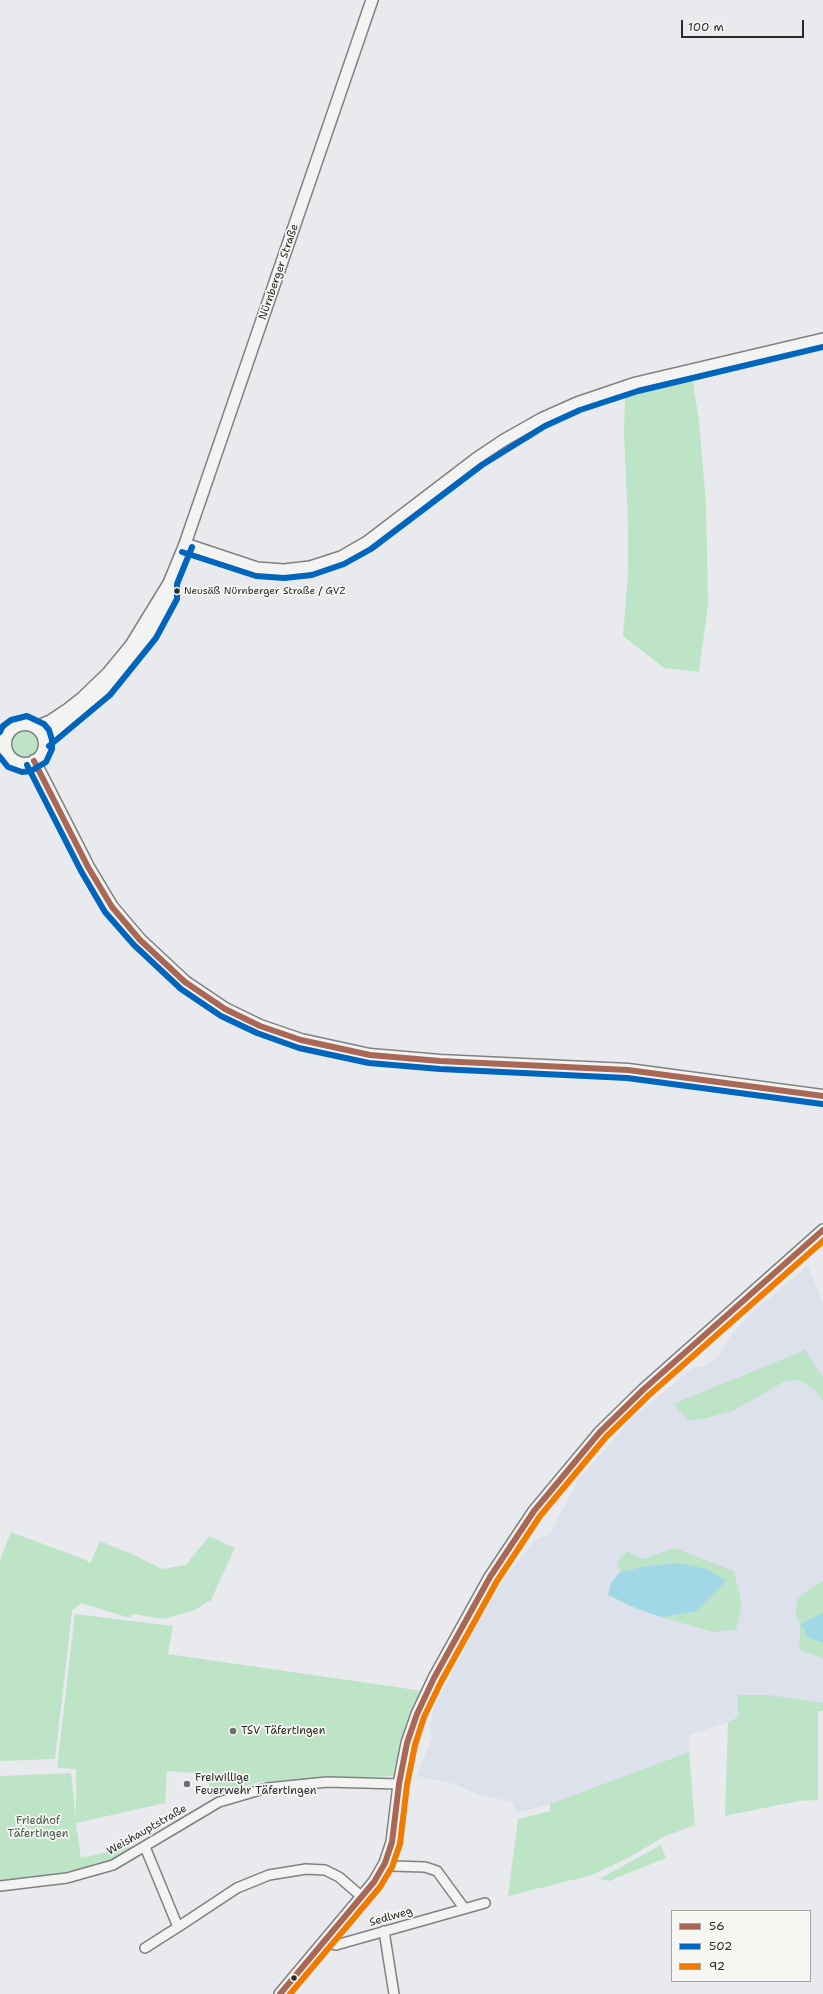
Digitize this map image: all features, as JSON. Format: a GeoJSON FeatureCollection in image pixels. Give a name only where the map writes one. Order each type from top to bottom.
{"type":"FeatureCollection","features":[{"type":"Feature","properties":{"kind":"main road"},"geometry":{"type":"LineString","coordinates":[[26,724],[35,727],[42,734],[44,740],[42,752],[34,761],[23,764],[17,762],[3,752],[6,738],[14,728],[26,724]]}},
{"type":"Feature","properties":{"kind":"main road"},"geometry":{"type":"LineString","coordinates":[[34,761],[88,867],[123,920],[168,968],[185,982],[225,1009],[277,1033],[327,1047],[370,1054],[440,1061],[628,1070],[820,1096]]}},
{"type":"Feature","properties":{"kind":"street","name":"Nürnberger Straße"},"geometry":{"type":"LineString","coordinates":[[111,675],[169,584],[185,544],[372,0]]}},
{"type":"Feature","properties":{"kind":"street"},"geometry":{"type":"LineString","coordinates":[[185,544],[257,568],[284,570],[310,567],[341,557],[367,542],[477,458],[504,440],[541,419],[577,403],[636,383],[823,339]]}},
{"type":"Feature","properties":{"kind":"street"},"geometry":{"type":"LineString","coordinates":[[35,727],[50,721],[68,709],[111,675]]}},
{"type":"Feature","properties":{"kind":"street"},"geometry":{"type":"LineString","coordinates":[[44,740],[90,702],[111,675]]}},
{"type":"Feature","properties":{"kind":"street"},"geometry":{"type":"LineString","coordinates":[[280,1994],[374,1882],[385,1863],[393,1836],[399,1784],[407,1743],[417,1714],[434,1678],[490,1577],[534,1511],[600,1432],[639,1394],[823,1230]]}},
{"type":"Feature","properties":{"kind":"street","name":"Weishauptstraße"},"geometry":{"type":"LineString","coordinates":[[0,1886],[67,1878],[113,1865],[145,1848],[219,1802],[267,1788],[327,1782],[399,1784]]}},
{"type":"Feature","properties":{"kind":"street"},"geometry":{"type":"LineString","coordinates":[[145,1848],[178,1926]]}},
{"type":"Feature","properties":{"kind":"street"},"geometry":{"type":"LineString","coordinates":[[385,1863],[392,1866],[425,1867],[437,1871],[464,1908]]}},
{"type":"Feature","properties":{"kind":"street"},"geometry":{"type":"LineString","coordinates":[[145,1948],[237,1888],[269,1875],[306,1869],[325,1870],[339,1877],[361,1896]]}},
{"type":"Feature","properties":{"kind":"street","name":"Sedlweg"},"geometry":{"type":"LineString","coordinates":[[324,1942],[336,1945],[485,1903]]}},
{"type":"Feature","properties":{"kind":"street"},"geometry":{"type":"LineString","coordinates":[[384,1931],[394,1994]]}},
{"type":"Feature","properties":{"kind":"shaded area"},"geometry":{"type":"Polygon","coordinates":[[[808,1266],[823,1304],[823,1581],[807,1591],[795,1614],[800,1625],[799,1650],[823,1658],[823,1703],[738,1717],[728,1722],[689,1735],[689,1752],[558,1802],[516,1813],[513,1802],[479,1795],[455,1784],[417,1776],[432,1738],[429,1727],[434,1708],[476,1626],[507,1575],[535,1540],[550,1534],[578,1480],[628,1422],[694,1367],[703,1367],[717,1357],[734,1331],[756,1309],[808,1266]]]}},
{"type":"Feature","properties":{"kind":"green space"},"geometry":{"type":"Polygon","coordinates":[[[692,375],[699,421],[706,504],[708,604],[699,672],[664,668],[623,636],[628,574],[628,522],[624,436],[625,392],[692,375]]]}},
{"type":"Feature","properties":{"kind":"green space"},"geometry":{"type":"Polygon","coordinates":[[[25,728],[36,733],[41,744],[36,755],[25,760],[14,755],[9,744],[14,733],[25,728]]]}},
{"type":"Feature","properties":{"kind":"green space"},"geometry":{"type":"Polygon","coordinates":[[[805,1350],[823,1378],[823,1402],[814,1389],[798,1380],[785,1381],[733,1411],[706,1418],[689,1421],[673,1404],[805,1350]]]}},
{"type":"Feature","properties":{"kind":"green space"},"geometry":{"type":"Polygon","coordinates":[[[11,1532],[86,1560],[90,1564],[100,1541],[132,1554],[162,1569],[186,1565],[209,1536],[235,1548],[211,1600],[195,1610],[163,1619],[133,1614],[130,1618],[81,1603],[72,1611],[55,1759],[0,1761],[0,1560],[11,1532]]]}},
{"type":"Feature","properties":{"kind":"green space"},"geometry":{"type":"Polygon","coordinates":[[[675,1548],[734,1571],[742,1605],[736,1630],[714,1632],[660,1617],[695,1612],[646,1566],[620,1572],[617,1562],[627,1551],[642,1559],[675,1548]]]}},
{"type":"Feature","properties":{"kind":"green space"},"geometry":{"type":"Polygon","coordinates":[[[823,1581],[823,1613],[821,1613],[805,1631],[807,1638],[823,1643],[823,1658],[799,1650],[800,1625],[795,1614],[798,1599],[807,1591],[823,1581]]]}},
{"type":"Feature","properties":{"kind":"green space","name":"TSV Täfertingen"},"geometry":{"type":"Polygon","coordinates":[[[75,1614],[173,1626],[168,1654],[423,1691],[409,1717],[401,1745],[396,1776],[260,1782],[210,1797],[208,1774],[167,1771],[165,1803],[76,1823],[81,1858],[134,1846],[137,1852],[67,1878],[0,1886],[0,1776],[71,1773],[76,1817],[76,1769],[57,1768],[75,1614]]]}},
{"type":"Feature","properties":{"kind":"green space"},"geometry":{"type":"Polygon","coordinates":[[[738,1695],[769,1695],[823,1703],[823,1711],[818,1711],[818,1800],[798,1801],[725,1816],[728,1722],[738,1717],[738,1695]]]}},
{"type":"Feature","properties":{"kind":"green space"},"geometry":{"type":"Polygon","coordinates":[[[689,1752],[695,1825],[663,1837],[630,1857],[592,1875],[508,1896],[518,1819],[550,1811],[550,1804],[689,1752]]]}},
{"type":"Feature","properties":{"kind":"green space"},"geometry":{"type":"Polygon","coordinates":[[[661,1845],[666,1858],[609,1881],[599,1879],[661,1845]]]}},
{"type":"Feature","properties":{"kind":"water"},"geometry":{"type":"Polygon","coordinates":[[[680,1563],[707,1569],[726,1581],[695,1612],[660,1617],[633,1607],[608,1595],[611,1583],[620,1572],[646,1566],[680,1563]]]}},
{"type":"Feature","properties":{"kind":"water"},"geometry":{"type":"Polygon","coordinates":[[[823,1613],[823,1643],[807,1638],[805,1631],[800,1625],[823,1613]]]}},
{"type":"Feature","properties":{"kind":"transit line","name":"502"},"geometry":{"type":"LineString","coordinates":[[182,552],[256,576],[284,578],[312,575],[344,564],[371,549],[482,465],[545,426],[580,410],[638,391],[823,347]]}},
{"type":"Feature","properties":{"kind":"transit line","name":"502"},"geometry":{"type":"LineString","coordinates":[[49,746],[110,695],[156,638],[177,599],[177,584],[192,547]]}},
{"type":"Feature","properties":{"kind":"transit line","name":"502"},"geometry":{"type":"LineString","coordinates":[[0,732],[3,726],[11,720],[27,716],[44,724],[49,730],[52,740],[52,749],[46,762],[31,771],[22,772],[8,767],[0,757]]}},
{"type":"Feature","properties":{"kind":"transit line","name":"56"},"geometry":{"type":"LineString","coordinates":[[34,761],[88,867],[112,907],[140,940],[185,982],[225,1009],[260,1026],[301,1040],[370,1055],[440,1061],[628,1070],[823,1096]]}},
{"type":"Feature","properties":{"kind":"transit line","name":"502"},"geometry":{"type":"LineString","coordinates":[[27,765],[81,871],[105,912],[134,945],[181,989],[221,1016],[257,1033],[299,1048],[369,1063],[440,1069],[627,1078],[822,1104]]}},
{"type":"Feature","properties":{"kind":"transit line","name":"56"},"geometry":{"type":"LineString","coordinates":[[280,1994],[374,1882],[385,1863],[392,1842],[399,1784],[407,1743],[417,1714],[434,1678],[490,1577],[534,1511],[600,1432],[644,1389],[823,1230]]}},
{"type":"Feature","properties":{"kind":"transit line","name":"92"},"geometry":{"type":"LineString","coordinates":[[290,1994],[380,1887],[392,1867],[400,1844],[407,1785],[415,1745],[424,1717],[441,1682],[497,1581],[540,1516],[606,1437],[649,1395],[823,1241]]}},
{"type":"Feature","properties":{"kind":"place","name":"Neusäß Nürnberger Straße / GVZ"},"geometry":{"type":"Point","coordinates":[177,591]}},
{"type":"Feature","properties":{"kind":"place","name":"TSV Täfertingen"},"geometry":{"type":"Point","coordinates":[233,1731]}},
{"type":"Feature","properties":{"kind":"place","name":"Freiwillige Feuerwehr Täfertingen"},"geometry":{"type":"Point","coordinates":[187,1784]}},
{"type":"Feature","properties":{"kind":"park label","name":"Friedhof Täfertingen"},"geometry":{"type":"Point","coordinates":[38,1827]}}]}
